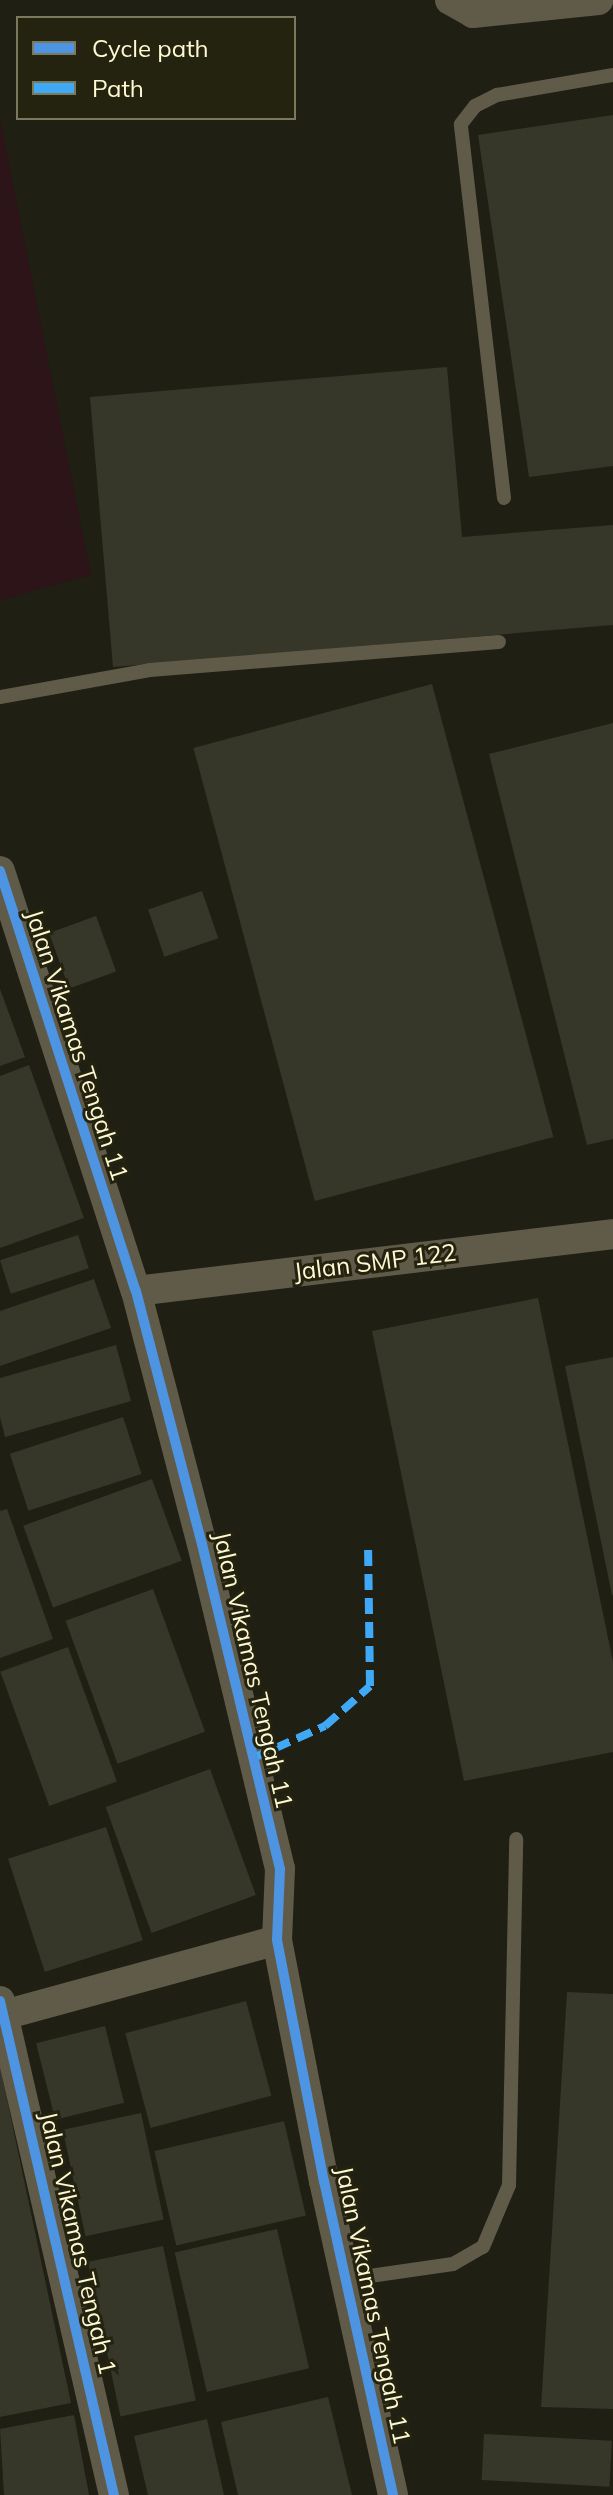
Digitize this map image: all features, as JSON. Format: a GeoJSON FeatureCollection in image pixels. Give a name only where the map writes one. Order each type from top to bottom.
{"type":"FeatureCollection","features":[{"type":"Feature","properties":{"kind":"street"},"geometry":{"type":"LineString","coordinates":[[450,0],[473,13],[598,0]]}},
{"type":"Feature","properties":{"kind":"street","name":"Jalan Vikamas Tengah 11"},"geometry":{"type":"LineString","coordinates":[[0,871],[12,954],[136,1291],[202,1544],[280,1869],[277,1940],[324,2181],[349,2279],[393,2495]]}},
{"type":"Feature","properties":{"kind":"street","name":"Jalan SMP 122"},"geometry":{"type":"LineString","coordinates":[[136,1291],[613,1234]]}},
{"type":"Feature","properties":{"kind":"street","name":"Jalan Vikamas Tengah 1"},"geometry":{"type":"LineString","coordinates":[[114,2495],[2,2011],[277,1940]]}},
{"type":"Feature","properties":{"kind":"lane"},"geometry":{"type":"LineString","coordinates":[[504,498],[461,124],[475,106],[497,95],[613,75]]}},
{"type":"Feature","properties":{"kind":"lane"},"geometry":{"type":"LineString","coordinates":[[0,697],[150,670],[499,642]]}},
{"type":"Feature","properties":{"kind":"lane"},"geometry":{"type":"LineString","coordinates":[[349,2279],[453,2264],[483,2247],[509,2185],[516,1839]]}},
{"type":"Feature","properties":{"kind":"shaded area"},"geometry":{"type":"Polygon","coordinates":[[[0,118],[91,575],[0,600],[0,118]]]}},
{"type":"Feature","properties":{"kind":"building"},"geometry":{"type":"Polygon","coordinates":[[[613,115],[613,466],[529,477],[478,135],[613,115]]]}},
{"type":"Feature","properties":{"kind":"building"},"geometry":{"type":"Polygon","coordinates":[[[447,367],[462,537],[613,525],[613,625],[113,667],[90,397],[447,367]]]}},
{"type":"Feature","properties":{"kind":"building"},"geometry":{"type":"Polygon","coordinates":[[[432,684],[553,1137],[315,1201],[193,748],[432,684]]]}},
{"type":"Feature","properties":{"kind":"building"},"geometry":{"type":"Polygon","coordinates":[[[613,723],[613,1139],[587,1145],[489,754],[613,723]]]}},
{"type":"Feature","properties":{"kind":"building"},"geometry":{"type":"Polygon","coordinates":[[[202,891],[218,938],[164,957],[148,910],[202,891]]]}},
{"type":"Feature","properties":{"kind":"building"},"geometry":{"type":"Polygon","coordinates":[[[96,916],[116,971],[69,989],[49,933],[96,916]]]}},
{"type":"Feature","properties":{"kind":"building"},"geometry":{"type":"Polygon","coordinates":[[[0,989],[25,1057],[0,1066],[0,989]]]}},
{"type":"Feature","properties":{"kind":"building"},"geometry":{"type":"Polygon","coordinates":[[[29,1065],[84,1218],[0,1248],[0,1076],[29,1065]]]}},
{"type":"Feature","properties":{"kind":"building"},"geometry":{"type":"Polygon","coordinates":[[[78,1235],[89,1268],[11,1294],[0,1260],[78,1235]]]}},
{"type":"Feature","properties":{"kind":"building"},"geometry":{"type":"Polygon","coordinates":[[[94,1279],[111,1328],[0,1366],[0,1311],[94,1279]]]}},
{"type":"Feature","properties":{"kind":"building"},"geometry":{"type":"Polygon","coordinates":[[[538,1298],[613,1662],[613,1752],[464,1781],[372,1331],[538,1298]]]}},
{"type":"Feature","properties":{"kind":"building"},"geometry":{"type":"Polygon","coordinates":[[[116,1345],[131,1401],[5,1437],[0,1417],[0,1378],[116,1345]]]}},
{"type":"Feature","properties":{"kind":"building"},"geometry":{"type":"Polygon","coordinates":[[[613,1357],[613,1595],[612,1595],[565,1366],[613,1357]]]}},
{"type":"Feature","properties":{"kind":"building"},"geometry":{"type":"Polygon","coordinates":[[[123,1417],[142,1474],[28,1511],[10,1454],[123,1417]]]}},
{"type":"Feature","properties":{"kind":"building"},"geometry":{"type":"Polygon","coordinates":[[[152,1479],[182,1561],[53,1608],[23,1526],[152,1479]]]}},
{"type":"Feature","properties":{"kind":"building"},"geometry":{"type":"Polygon","coordinates":[[[7,1509],[53,1639],[0,1658],[0,1511],[7,1509]]]}},
{"type":"Feature","properties":{"kind":"building"},"geometry":{"type":"Polygon","coordinates":[[[153,1589],[205,1732],[118,1764],[66,1621],[153,1589]]]}},
{"type":"Feature","properties":{"kind":"building"},"geometry":{"type":"Polygon","coordinates":[[[68,1647],[117,1781],[49,1806],[0,1672],[68,1647]]]}},
{"type":"Feature","properties":{"kind":"building"},"geometry":{"type":"Polygon","coordinates":[[[210,1769],[256,1895],[152,1933],[106,1807],[210,1769]]]}},
{"type":"Feature","properties":{"kind":"building"},"geometry":{"type":"Polygon","coordinates":[[[106,1827],[143,1940],[45,1972],[8,1859],[106,1827]]]}},
{"type":"Feature","properties":{"kind":"building"},"geometry":{"type":"Polygon","coordinates":[[[567,1992],[613,1994],[613,2409],[541,2407],[567,1992]]]}},
{"type":"Feature","properties":{"kind":"building"},"geometry":{"type":"Polygon","coordinates":[[[246,2001],[271,2096],[151,2128],[125,2033],[246,2001]]]}},
{"type":"Feature","properties":{"kind":"building"},"geometry":{"type":"Polygon","coordinates":[[[105,2026],[124,2103],[55,2120],[36,2043],[105,2026]]]}},
{"type":"Feature","properties":{"kind":"building"},"geometry":{"type":"Polygon","coordinates":[[[0,2066],[71,2403],[0,2417],[0,2066]]]}},
{"type":"Feature","properties":{"kind":"building"},"geometry":{"type":"Polygon","coordinates":[[[141,2113],[164,2220],[85,2236],[63,2130],[141,2113]]]}},
{"type":"Feature","properties":{"kind":"building"},"geometry":{"type":"Polygon","coordinates":[[[284,2121],[306,2216],[176,2245],[154,2151],[284,2121]]]}},
{"type":"Feature","properties":{"kind":"building"},"geometry":{"type":"Polygon","coordinates":[[[277,2229],[309,2368],[207,2392],[175,2253],[277,2229]]]}},
{"type":"Feature","properties":{"kind":"building"},"geometry":{"type":"Polygon","coordinates":[[[163,2246],[196,2401],[121,2417],[88,2262],[163,2246]]]}},
{"type":"Feature","properties":{"kind":"building"},"geometry":{"type":"Polygon","coordinates":[[[328,2397],[352,2495],[238,2495],[221,2422],[328,2397]]]}},
{"type":"Feature","properties":{"kind":"building"},"geometry":{"type":"Polygon","coordinates":[[[74,2415],[89,2495],[4,2495],[0,2429],[74,2415]]]}},
{"type":"Feature","properties":{"kind":"building"},"geometry":{"type":"Polygon","coordinates":[[[207,2419],[224,2495],[148,2495],[134,2436],[207,2419]]]}},
{"type":"Feature","properties":{"kind":"building"},"geometry":{"type":"Polygon","coordinates":[[[484,2434],[612,2441],[609,2487],[482,2480],[484,2434]]]}},
{"type":"Feature","properties":{"kind":"marked path"},"geometry":{"type":"LineString","coordinates":[[253,1758],[325,1726],[370,1686],[368,1547]]}},
{"type":"Feature","properties":{"kind":"cycle path"},"geometry":{"type":"LineString","coordinates":[[0,871],[136,1291],[202,1544],[280,1869],[277,1940],[324,2181],[393,2495]]}},
{"type":"Feature","properties":{"kind":"cycle path"},"geometry":{"type":"LineString","coordinates":[[0,2001],[114,2495]]}}]}
